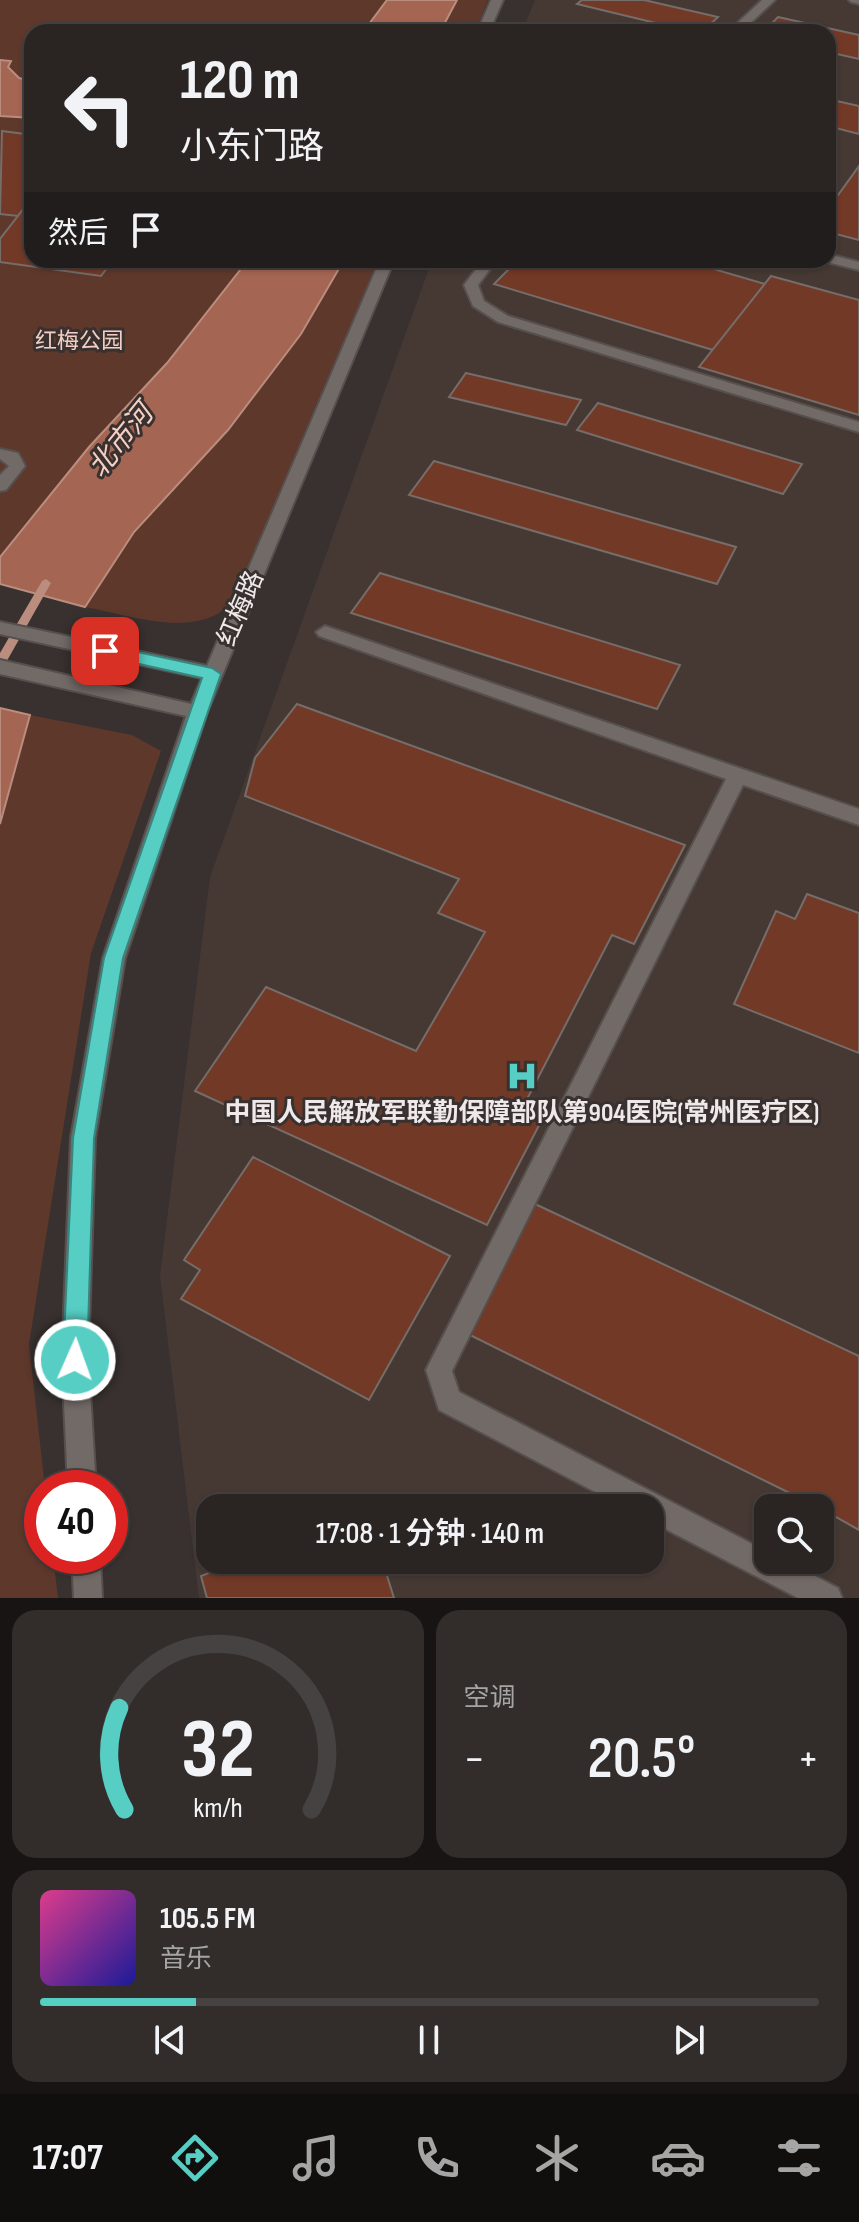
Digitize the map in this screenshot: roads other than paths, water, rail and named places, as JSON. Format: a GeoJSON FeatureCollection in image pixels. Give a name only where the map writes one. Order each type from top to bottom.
{"type":"FeatureCollection","features":[{"type":"Feature","properties":{"kind":"street"},"geometry":{"type":"LineString","coordinates":[[486,24],[497,0]]}},
{"type":"Feature","properties":{"kind":"street"},"geometry":{"type":"LineString","coordinates":[[743,24],[769,0]]}},
{"type":"Feature","properties":{"kind":"street"},"geometry":{"type":"LineString","coordinates":[[836,260],[859,266]]}},
{"type":"Feature","properties":{"kind":"street","name":"红梅路"},"geometry":{"type":"LineString","coordinates":[[81,1470],[75,1360],[83,1138],[114,958],[197,712],[384,268]]}},
{"type":"Feature","properties":{"kind":"street"},"geometry":{"type":"LineString","coordinates":[[484,268],[471,285],[478,303],[503,319],[859,427]]}},
{"type":"Feature","properties":{"kind":"street"},"geometry":{"type":"LineString","coordinates":[[0,454],[12,457],[17,466],[0,486]]}},
{"type":"Feature","properties":{"kind":"street"},"geometry":{"type":"LineString","coordinates":[[0,628],[212,674]]}},
{"type":"Feature","properties":{"kind":"street"},"geometry":{"type":"LineString","coordinates":[[325,632],[859,817]]}},
{"type":"Feature","properties":{"kind":"street"},"geometry":{"type":"LineString","coordinates":[[0,667],[197,712]]}},
{"type":"Feature","properties":{"kind":"street"},"geometry":{"type":"LineString","coordinates":[[738,775],[439,1370],[448,1401],[828,1598]]}},
{"type":"Feature","properties":{"kind":"street"},"geometry":{"type":"LineString","coordinates":[[87,1574],[88,1598]]}},
{"type":"Feature","properties":{"kind":"water"},"geometry":{"type":"Polygon","coordinates":[[[387,0],[457,0],[444,24],[369,24],[387,0]]]}},
{"type":"Feature","properties":{"kind":"water"},"geometry":{"type":"Polygon","coordinates":[[[0,60],[11,61],[8,67],[24,79],[24,118],[0,116],[0,60]]]}},
{"type":"Feature","properties":{"kind":"water"},"geometry":{"type":"Polygon","coordinates":[[[242,268],[339,268],[301,334],[228,430],[134,532],[85,607],[0,584],[0,557],[89,447],[167,363],[242,268]]]}},
{"type":"Feature","properties":{"kind":"water"},"geometry":{"type":"Polygon","coordinates":[[[0,708],[30,715],[0,824],[0,708]]]}},
{"type":"Feature","properties":{"kind":"waterway","name":"北市河"},"geometry":{"type":"LineString","coordinates":[[0,663],[46,583]]}},
{"type":"Feature","properties":{"kind":"place","name":"中国人民解放军联勤保障部队第904医院(常州医疗区)"},"geometry":{"type":"Point","coordinates":[522,1076]}},
{"type":"Feature","properties":{"kind":"park label","name":"红梅公园"},"geometry":{"type":"Point","coordinates":[79,340]}}]}
